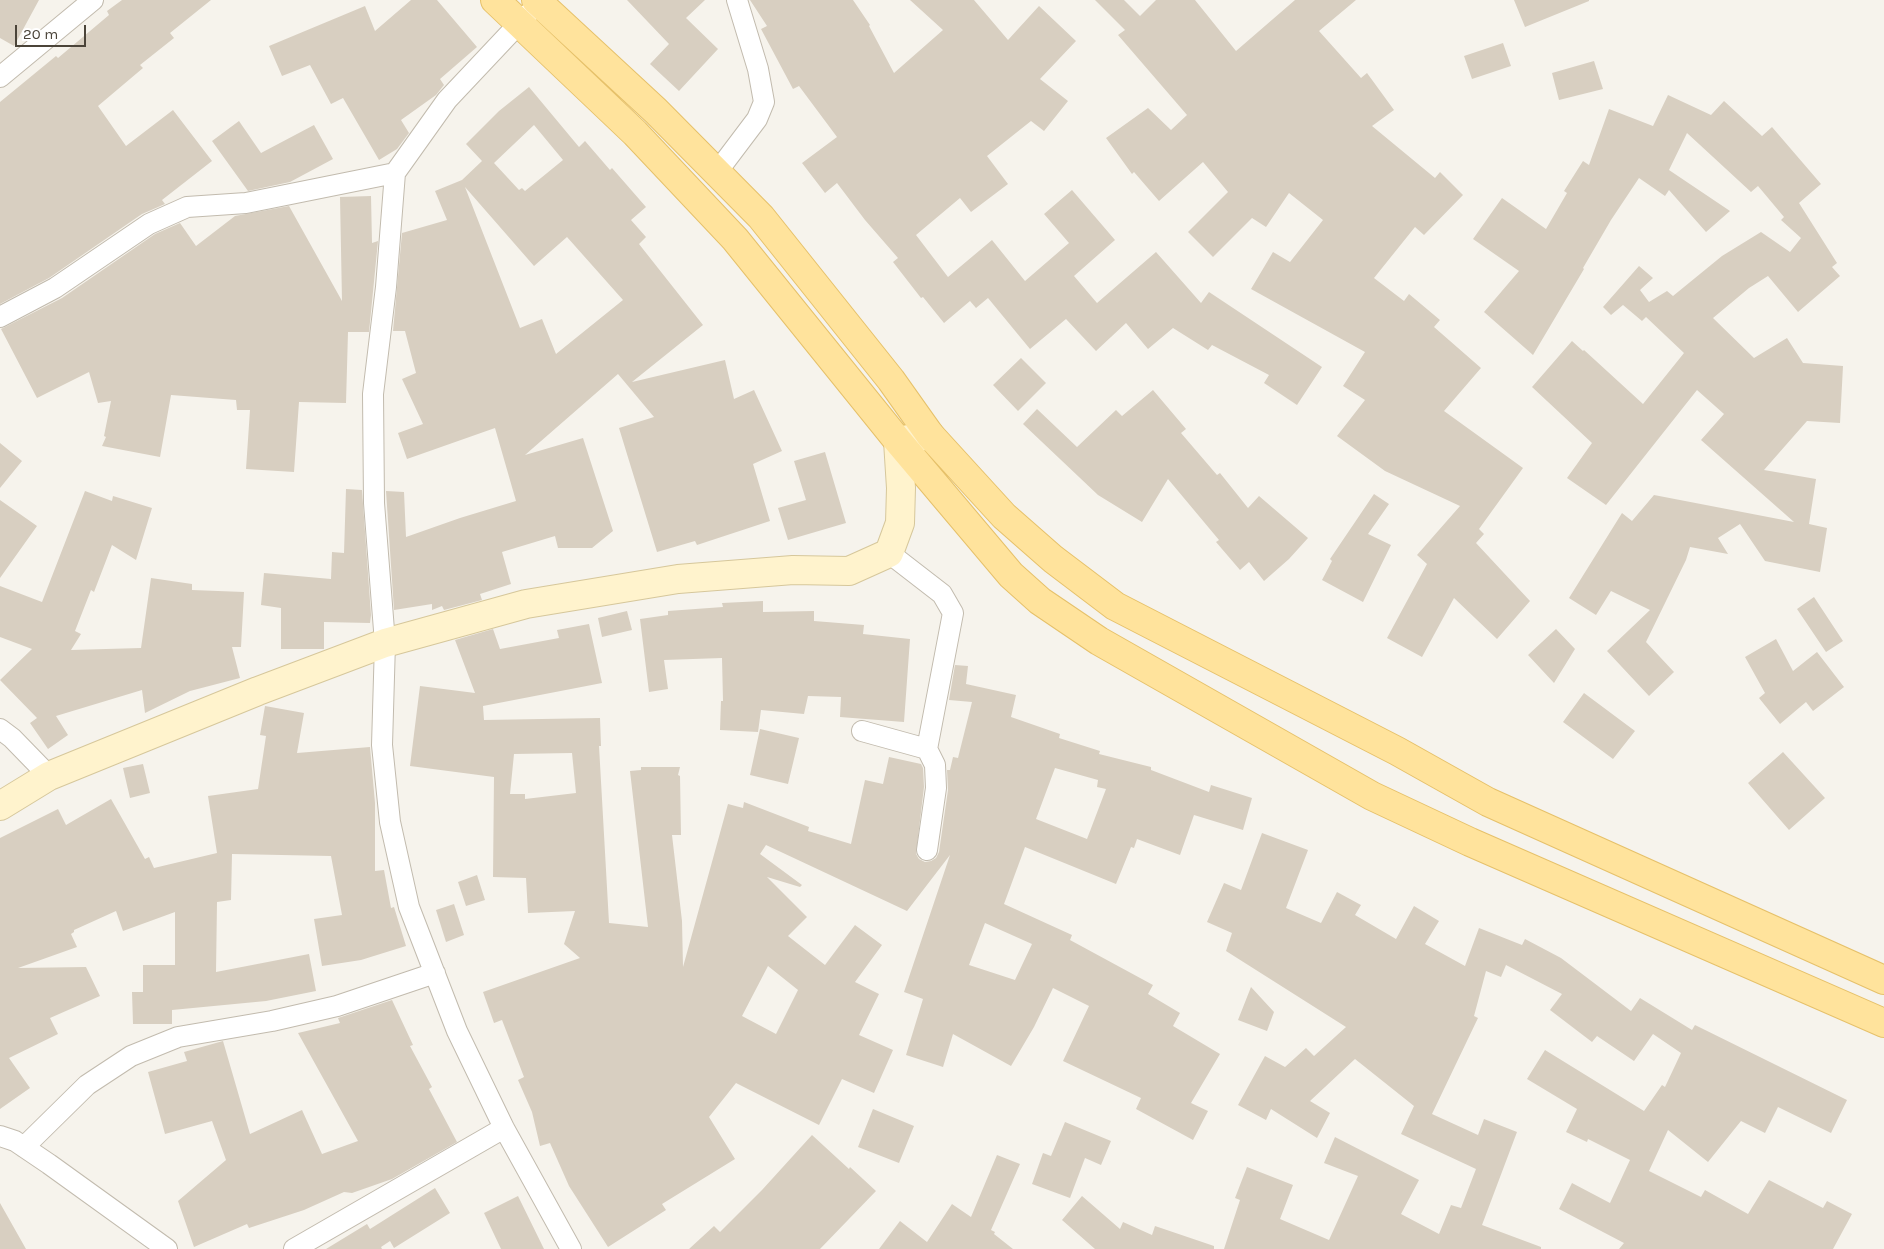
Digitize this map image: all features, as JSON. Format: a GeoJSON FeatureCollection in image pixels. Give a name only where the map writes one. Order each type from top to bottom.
{"type":"FeatureCollection","features":[{"type":"Feature","properties":{"kind":"main road"},"geometry":{"type":"LineString","coordinates":[[495,0],[635,133],[735,239],[898,441],[1011,575],[1040,601],[1099,641],[1372,796],[1470,842],[1884,1023]]}},
{"type":"Feature","properties":{"kind":"main road"},"geometry":{"type":"LineString","coordinates":[[537,1],[656,111],[761,217],[891,380],[930,435],[1004,516],[1053,559],[1114,606],[1397,751],[1488,802],[1884,980]]}},
{"type":"Feature","properties":{"kind":"street"},"geometry":{"type":"LineString","coordinates":[[0,77],[93,0]]}},
{"type":"Feature","properties":{"kind":"street"},"geometry":{"type":"LineString","coordinates":[[717,172],[757,119],[764,102],[758,69],[737,0]]}},
{"type":"Feature","properties":{"kind":"street"},"geometry":{"type":"LineString","coordinates":[[537,1],[520,23],[446,100],[395,173],[386,287],[372,394],[374,504],[385,644],[382,745],[390,822],[410,907],[457,1031],[504,1128],[571,1249]]}},
{"type":"Feature","properties":{"kind":"street"},"geometry":{"type":"LineString","coordinates":[[0,317],[55,288],[149,224],[187,206],[246,203],[395,173]]}},
{"type":"Feature","properties":{"kind":"street"},"geometry":{"type":"LineString","coordinates":[[0,806],[48,776],[258,691],[385,644],[526,604],[678,579],[793,570],[849,571],[889,554],[900,523],[901,488],[898,441],[930,435]]}},
{"type":"Feature","properties":{"kind":"street"},"geometry":{"type":"LineString","coordinates":[[889,554],[942,594],[953,613],[927,749],[935,765],[936,788],[927,850]]}},
{"type":"Feature","properties":{"kind":"street"},"geometry":{"type":"LineString","coordinates":[[0,729],[12,738],[48,776]]}},
{"type":"Feature","properties":{"kind":"street"},"geometry":{"type":"LineString","coordinates":[[862,731],[927,749]]}},
{"type":"Feature","properties":{"kind":"street"},"geometry":{"type":"LineString","coordinates":[[24,1147],[86,1085],[131,1056],[178,1037],[272,1021],[337,1006],[435,973]]}},
{"type":"Feature","properties":{"kind":"street"},"geometry":{"type":"LineString","coordinates":[[294,1249],[504,1128]]}},
{"type":"Feature","properties":{"kind":"street"},"geometry":{"type":"LineString","coordinates":[[0,1136],[24,1147],[167,1249]]}},
{"type":"Feature","properties":{"kind":"building"},"geometry":{"type":"Polygon","coordinates":[[[0,0],[39,0],[14,46],[0,38],[0,0]]]}},
{"type":"Feature","properties":{"kind":"building"},"geometry":{"type":"Polygon","coordinates":[[[122,0],[211,0],[170,33],[174,38],[140,65],[143,68],[98,106],[126,146],[173,110],[212,161],[162,200],[165,204],[142,214],[49,278],[0,304],[0,102],[56,56],[58,58],[109,15],[107,11],[122,0]]]}},
{"type":"Feature","properties":{"kind":"building"},"geometry":{"type":"Polygon","coordinates":[[[411,0],[437,0],[477,47],[440,79],[444,85],[436,95],[401,120],[409,133],[397,149],[379,160],[343,98],[331,104],[310,65],[282,76],[269,46],[365,6],[375,31],[411,0]]]}},
{"type":"Feature","properties":{"kind":"building"},"geometry":{"type":"Polygon","coordinates":[[[627,0],[705,0],[686,18],[718,49],[679,91],[650,64],[669,44],[627,0]]]}},
{"type":"Feature","properties":{"kind":"building"},"geometry":{"type":"Polygon","coordinates":[[[750,0],[853,0],[870,25],[894,73],[943,30],[910,0],[974,0],[1008,40],[1039,6],[1076,41],[1040,79],[1068,101],[1044,131],[1031,121],[987,156],[1008,184],[971,212],[960,198],[916,235],[948,277],[992,240],[1025,281],[1069,243],[1044,214],[1072,190],[1115,240],[1074,276],[1097,303],[1156,252],[1201,303],[1209,292],[1322,367],[1297,405],[1264,383],[1269,375],[1212,345],[1208,350],[1173,328],[1148,349],[1126,323],[1096,351],[1066,319],[1030,349],[988,298],[976,308],[970,301],[944,323],[923,297],[921,298],[893,262],[898,258],[865,220],[837,183],[825,193],[802,163],[837,137],[799,86],[793,89],[761,29],[767,26],[750,0]]]}},
{"type":"Feature","properties":{"kind":"building"},"geometry":{"type":"Polygon","coordinates":[[[1095,0],[1124,0],[1140,16],[1156,0],[1195,0],[1236,51],[1295,0],[1356,0],[1319,31],[1361,78],[1367,73],[1394,110],[1372,126],[1435,178],[1440,172],[1463,195],[1424,235],[1415,227],[1374,278],[1404,301],[1409,294],[1440,320],[1434,327],[1481,368],[1444,411],[1523,468],[1479,529],[1484,534],[1476,543],[1530,601],[1497,639],[1454,598],[1422,657],[1387,638],[1427,564],[1417,555],[1460,506],[1385,471],[1337,436],[1365,400],[1343,386],[1365,352],[1251,289],[1273,252],[1290,262],[1323,220],[1289,193],[1266,227],[1252,218],[1213,257],[1188,232],[1228,192],[1203,162],[1159,201],[1134,172],[1132,174],[1106,138],[1148,108],[1171,130],[1187,115],[1118,35],[1125,30],[1095,0]]]}},
{"type":"Feature","properties":{"kind":"building"},"geometry":{"type":"Polygon","coordinates":[[[1514,0],[1589,0],[1589,1],[1525,27],[1514,0]]]}},
{"type":"Feature","properties":{"kind":"building"},"geometry":{"type":"Polygon","coordinates":[[[1503,43],[1511,66],[1472,79],[1464,56],[1503,43]]]}},
{"type":"Feature","properties":{"kind":"building"},"geometry":{"type":"Polygon","coordinates":[[[1594,61],[1603,89],[1559,100],[1552,73],[1594,61]]]}},
{"type":"Feature","properties":{"kind":"building"},"geometry":{"type":"Polygon","coordinates":[[[529,87],[579,147],[585,141],[610,170],[612,168],[646,207],[631,220],[646,237],[639,244],[703,325],[632,382],[725,360],[734,399],[754,390],[782,451],[753,464],[770,521],[697,545],[695,541],[657,552],[619,428],[654,417],[618,374],[525,455],[583,438],[613,531],[592,548],[558,548],[555,536],[502,552],[511,584],[480,594],[482,600],[444,610],[442,606],[432,610],[432,604],[394,610],[386,491],[404,492],[406,537],[516,501],[495,428],[407,459],[398,433],[423,424],[402,379],[416,373],[405,331],[393,331],[402,233],[447,220],[435,191],[462,180],[482,161],[466,144],[499,111],[529,87]],[[534,125],[494,163],[519,190],[522,188],[525,191],[563,160],[534,125]],[[465,187],[520,328],[542,319],[556,354],[623,300],[567,237],[534,266],[465,187]]]}},
{"type":"Feature","properties":{"kind":"building"},"geometry":{"type":"Polygon","coordinates":[[[1668,95],[1711,115],[1724,101],[1762,136],[1772,127],[1821,184],[1799,203],[1837,263],[1832,267],[1840,276],[1798,312],[1768,276],[1749,288],[1713,318],[1754,358],[1787,338],[1803,363],[1843,366],[1840,423],[1807,421],[1764,470],[1816,479],[1809,524],[1827,528],[1820,572],[1765,561],[1740,524],[1718,538],[1728,554],[1690,547],[1686,560],[1646,642],[1674,672],[1649,696],[1607,651],[1650,610],[1611,591],[1596,615],[1569,598],[1622,513],[1632,521],[1654,495],[1794,522],[1701,440],[1724,414],[1697,390],[1606,505],[1567,478],[1592,443],[1532,387],[1572,341],[1643,404],[1684,353],[1646,317],[1642,321],[1623,305],[1611,315],[1603,307],[1639,266],[1653,278],[1640,290],[1649,302],[1667,291],[1673,296],[1722,256],[1761,232],[1790,252],[1801,238],[1781,220],[1784,217],[1758,186],[1751,192],[1687,133],[1669,170],[1730,211],[1706,232],[1669,190],[1665,196],[1639,178],[1611,220],[1533,355],[1484,312],[1519,271],[1473,239],[1502,198],[1546,229],[1567,193],[1564,191],[1583,161],[1589,165],[1609,109],[1653,126],[1668,95]]]}},
{"type":"Feature","properties":{"kind":"building"},"geometry":{"type":"Polygon","coordinates":[[[239,121],[261,153],[314,125],[333,159],[290,182],[248,191],[212,141],[239,121]]]}},
{"type":"Feature","properties":{"kind":"building"},"geometry":{"type":"Polygon","coordinates":[[[371,196],[372,243],[378,241],[369,332],[348,332],[346,403],[299,402],[294,472],[246,469],[250,410],[237,410],[236,400],[171,395],[160,457],[102,446],[106,437],[104,436],[111,401],[98,403],[89,372],[37,398],[1,329],[62,298],[155,234],[180,223],[196,246],[235,216],[289,206],[342,301],[340,197],[371,196]]]}},
{"type":"Feature","properties":{"kind":"building"},"geometry":{"type":"Polygon","coordinates":[[[1021,358],[1046,383],[1018,411],[993,385],[1021,358]]]}},
{"type":"Feature","properties":{"kind":"building"},"geometry":{"type":"Polygon","coordinates":[[[1153,390],[1186,429],[1181,433],[1217,475],[1220,473],[1248,508],[1259,496],[1308,538],[1289,559],[1264,581],[1249,562],[1240,570],[1216,542],[1219,540],[1168,479],[1142,522],[1098,495],[1023,424],[1037,409],[1077,447],[1116,410],[1122,416],[1153,390]]]}},
{"type":"Feature","properties":{"kind":"building"},"geometry":{"type":"Polygon","coordinates":[[[0,443],[22,461],[0,488],[0,443]]]}},
{"type":"Feature","properties":{"kind":"building"},"geometry":{"type":"Polygon","coordinates":[[[825,452],[846,523],[788,540],[778,508],[806,500],[794,461],[825,452]]]}},
{"type":"Feature","properties":{"kind":"building"},"geometry":{"type":"Polygon","coordinates":[[[346,489],[362,490],[370,623],[324,622],[324,649],[281,649],[281,608],[261,605],[264,573],[331,579],[332,552],[344,553],[346,489]]]}},
{"type":"Feature","properties":{"kind":"building"},"geometry":{"type":"Polygon","coordinates":[[[85,491],[112,501],[113,496],[152,508],[136,560],[112,545],[94,592],[91,590],[75,631],[81,634],[71,650],[141,648],[151,578],[192,584],[192,590],[244,592],[241,647],[232,647],[240,678],[190,691],[145,713],[142,690],[56,716],[68,735],[48,749],[30,723],[37,718],[0,680],[32,649],[0,637],[0,586],[42,602],[85,491]]]}},
{"type":"Feature","properties":{"kind":"building"},"geometry":{"type":"Polygon","coordinates":[[[1374,494],[1389,504],[1368,534],[1391,545],[1363,602],[1322,580],[1332,561],[1330,559],[1374,494]]]}},
{"type":"Feature","properties":{"kind":"building"},"geometry":{"type":"Polygon","coordinates":[[[0,500],[37,526],[0,578],[0,500]]]}},
{"type":"Feature","properties":{"kind":"building"},"geometry":{"type":"Polygon","coordinates":[[[1814,597],[1843,641],[1826,652],[1797,609],[1814,597]]]}},
{"type":"Feature","properties":{"kind":"building"},"geometry":{"type":"Polygon","coordinates":[[[763,601],[763,612],[814,611],[814,621],[864,625],[863,634],[910,639],[904,722],[840,717],[841,697],[808,696],[804,714],[761,710],[758,732],[720,730],[721,701],[723,701],[722,658],[664,660],[668,689],[649,692],[640,619],[668,615],[668,611],[723,607],[722,603],[763,601]]]}},
{"type":"Feature","properties":{"kind":"building"},"geometry":{"type":"Polygon","coordinates":[[[627,611],[632,630],[602,637],[598,618],[627,611]]]}},
{"type":"Feature","properties":{"kind":"building"},"geometry":{"type":"Polygon","coordinates":[[[589,624],[602,683],[483,706],[484,720],[600,718],[601,746],[599,746],[609,923],[648,927],[630,771],[641,770],[641,767],[680,767],[678,775],[680,776],[681,835],[672,835],[682,921],[683,967],[728,804],[743,808],[744,802],[809,827],[808,831],[851,844],[865,780],[883,784],[889,757],[921,764],[924,787],[916,854],[919,859],[925,862],[936,858],[939,852],[948,790],[947,770],[950,770],[953,757],[958,758],[972,702],[949,700],[955,665],[968,666],[966,684],[1016,695],[1011,717],[1060,734],[1059,738],[1100,751],[1099,754],[1151,767],[1151,770],[1209,792],[1211,785],[1252,798],[1243,830],[1194,815],[1180,855],[1137,839],[1134,848],[1131,847],[1116,884],[1025,847],[1004,904],[1072,935],[1070,940],[1153,985],[1148,994],[1180,1013],[1173,1026],[1220,1054],[1191,1103],[1208,1111],[1193,1140],[1136,1109],[1141,1098],[1063,1061],[1089,1006],[1053,988],[1034,1027],[1011,1066],[953,1034],[943,1067],[906,1055],[923,999],[904,992],[950,855],[907,911],[766,845],[760,854],[802,885],[800,887],[767,877],[807,917],[788,936],[825,965],[855,925],[882,945],[855,982],[879,994],[859,1035],[893,1050],[874,1093],[842,1079],[819,1125],[736,1083],[709,1117],[735,1159],[662,1204],[666,1210],[608,1247],[569,1186],[550,1143],[540,1146],[532,1112],[518,1080],[524,1077],[502,1020],[494,1023],[483,992],[580,958],[564,944],[575,911],[528,913],[526,878],[493,877],[494,777],[410,766],[420,686],[475,693],[455,640],[493,629],[500,649],[559,638],[557,630],[589,624]],[[572,753],[514,754],[510,794],[525,794],[525,799],[576,793],[572,753]],[[1055,768],[1036,819],[1087,839],[1106,789],[1097,787],[1098,780],[1055,768]],[[985,923],[969,965],[1015,980],[1032,944],[985,923]],[[768,966],[742,1016],[776,1034],[798,990],[768,966]]]}},
{"type":"Feature","properties":{"kind":"building"},"geometry":{"type":"Polygon","coordinates":[[[1556,629],[1575,649],[1554,683],[1528,655],[1556,629]]]}},
{"type":"Feature","properties":{"kind":"building"},"geometry":{"type":"Polygon","coordinates":[[[1776,639],[1793,671],[1817,652],[1844,687],[1813,711],[1806,702],[1780,724],[1759,698],[1765,693],[1745,657],[1776,639]]]}},
{"type":"Feature","properties":{"kind":"building"},"geometry":{"type":"Polygon","coordinates":[[[1584,693],[1635,731],[1613,759],[1563,722],[1584,693]]]}},
{"type":"Feature","properties":{"kind":"building"},"geometry":{"type":"Polygon","coordinates":[[[265,706],[304,713],[297,753],[370,747],[375,803],[375,871],[384,870],[391,908],[394,907],[406,946],[361,960],[322,966],[314,919],[342,915],[331,856],[232,854],[231,900],[217,902],[216,972],[309,954],[316,991],[266,1001],[172,1010],[172,1024],[133,1024],[132,992],[143,992],[143,965],[175,965],[175,912],[123,931],[116,911],[74,930],[71,934],[77,947],[18,968],[86,967],[100,996],[50,1018],[58,1034],[9,1058],[30,1088],[0,1109],[0,838],[58,809],[66,825],[111,799],[145,859],[149,857],[154,868],[217,853],[208,796],[258,789],[266,736],[260,735],[265,706]]]}},
{"type":"Feature","properties":{"kind":"building"},"geometry":{"type":"Polygon","coordinates":[[[760,729],[799,738],[788,784],[750,775],[760,729]]]}},
{"type":"Feature","properties":{"kind":"building"},"geometry":{"type":"Polygon","coordinates":[[[1783,752],[1825,798],[1789,830],[1748,783],[1783,752]]]}},
{"type":"Feature","properties":{"kind":"building"},"geometry":{"type":"Polygon","coordinates":[[[143,764],[150,793],[130,798],[123,768],[143,764]]]}},
{"type":"Feature","properties":{"kind":"building"},"geometry":{"type":"Polygon","coordinates":[[[1262,833],[1308,850],[1286,908],[1321,923],[1337,892],[1361,905],[1355,915],[1396,939],[1414,906],[1439,921],[1425,944],[1465,966],[1479,928],[1522,945],[1525,939],[1561,958],[1631,1011],[1640,998],[1692,1030],[1695,1025],[1847,1100],[1831,1133],[1778,1107],[1765,1133],[1741,1121],[1708,1162],[1668,1130],[1649,1171],[1701,1197],[1705,1190],[1748,1214],[1769,1180],[1823,1208],[1827,1201],[1852,1214],[1833,1249],[1619,1249],[1624,1243],[1559,1209],[1572,1183],[1610,1203],[1630,1160],[1588,1139],[1587,1142],[1566,1132],[1577,1109],[1527,1079],[1545,1050],[1644,1111],[1662,1085],[1665,1087],[1681,1053],[1653,1034],[1634,1061],[1597,1036],[1592,1042],[1550,1010],[1562,994],[1506,965],[1501,977],[1486,971],[1474,1016],[1478,1018],[1432,1114],[1478,1135],[1484,1119],[1517,1132],[1482,1225],[1541,1247],[1541,1249],[1224,1249],[1240,1200],[1235,1198],[1247,1167],[1293,1185],[1280,1219],[1329,1240],[1358,1176],[1324,1163],[1335,1137],[1419,1180],[1401,1214],[1439,1234],[1451,1205],[1461,1208],[1476,1169],[1401,1134],[1414,1106],[1355,1059],[1310,1101],[1330,1113],[1317,1138],[1271,1109],[1266,1120],[1238,1105],[1265,1056],[1285,1067],[1306,1048],[1314,1056],[1346,1027],[1226,951],[1232,933],[1207,922],[1224,883],[1241,890],[1262,833]]]}},
{"type":"Feature","properties":{"kind":"building"},"geometry":{"type":"Polygon","coordinates":[[[477,875],[485,900],[466,906],[458,882],[477,875]]]}},
{"type":"Feature","properties":{"kind":"building"},"geometry":{"type":"Polygon","coordinates":[[[454,904],[464,935],[446,942],[436,910],[454,904]]]}},
{"type":"Feature","properties":{"kind":"building"},"geometry":{"type":"Polygon","coordinates":[[[1251,987],[1274,1012],[1267,1031],[1238,1020],[1251,987]]]}},
{"type":"Feature","properties":{"kind":"building"},"geometry":{"type":"Polygon","coordinates":[[[392,1000],[413,1045],[410,1046],[432,1087],[429,1089],[457,1142],[392,1179],[352,1193],[344,1192],[304,1210],[249,1228],[247,1224],[194,1247],[178,1201],[226,1160],[212,1121],[165,1134],[148,1072],[187,1061],[184,1052],[223,1041],[250,1134],[302,1110],[322,1154],[358,1141],[298,1033],[340,1023],[338,1018],[392,1000]]]}},
{"type":"Feature","properties":{"kind":"building"},"geometry":{"type":"Polygon","coordinates":[[[873,1109],[914,1126],[899,1163],[858,1147],[873,1109]]]}},
{"type":"Feature","properties":{"kind":"building"},"geometry":{"type":"Polygon","coordinates":[[[1065,1122],[1111,1141],[1101,1165],[1085,1158],[1070,1198],[1032,1184],[1043,1153],[1051,1156],[1065,1122]]]}},
{"type":"Feature","properties":{"kind":"building"},"geometry":{"type":"Polygon","coordinates":[[[812,1135],[876,1191],[820,1249],[689,1249],[714,1226],[720,1232],[762,1190],[812,1135]]]}},
{"type":"Feature","properties":{"kind":"building"},"geometry":{"type":"Polygon","coordinates":[[[997,1155],[1020,1164],[991,1230],[1013,1249],[879,1249],[900,1221],[927,1242],[952,1204],[971,1217],[997,1155]]]}},
{"type":"Feature","properties":{"kind":"building"},"geometry":{"type":"Polygon","coordinates":[[[435,1188],[450,1213],[394,1248],[390,1241],[381,1247],[382,1249],[326,1249],[367,1224],[370,1229],[435,1188]]]}},
{"type":"Feature","properties":{"kind":"building"},"geometry":{"type":"Polygon","coordinates":[[[518,1196],[544,1249],[501,1249],[484,1213],[518,1196]]]}},
{"type":"Feature","properties":{"kind":"building"},"geometry":{"type":"Polygon","coordinates":[[[1082,1196],[1120,1229],[1123,1222],[1152,1235],[1155,1226],[1214,1246],[1214,1249],[1095,1249],[1062,1220],[1082,1196]]]}},
{"type":"Feature","properties":{"kind":"building"},"geometry":{"type":"Polygon","coordinates":[[[0,1203],[26,1249],[0,1249],[0,1203]]]}}]}
